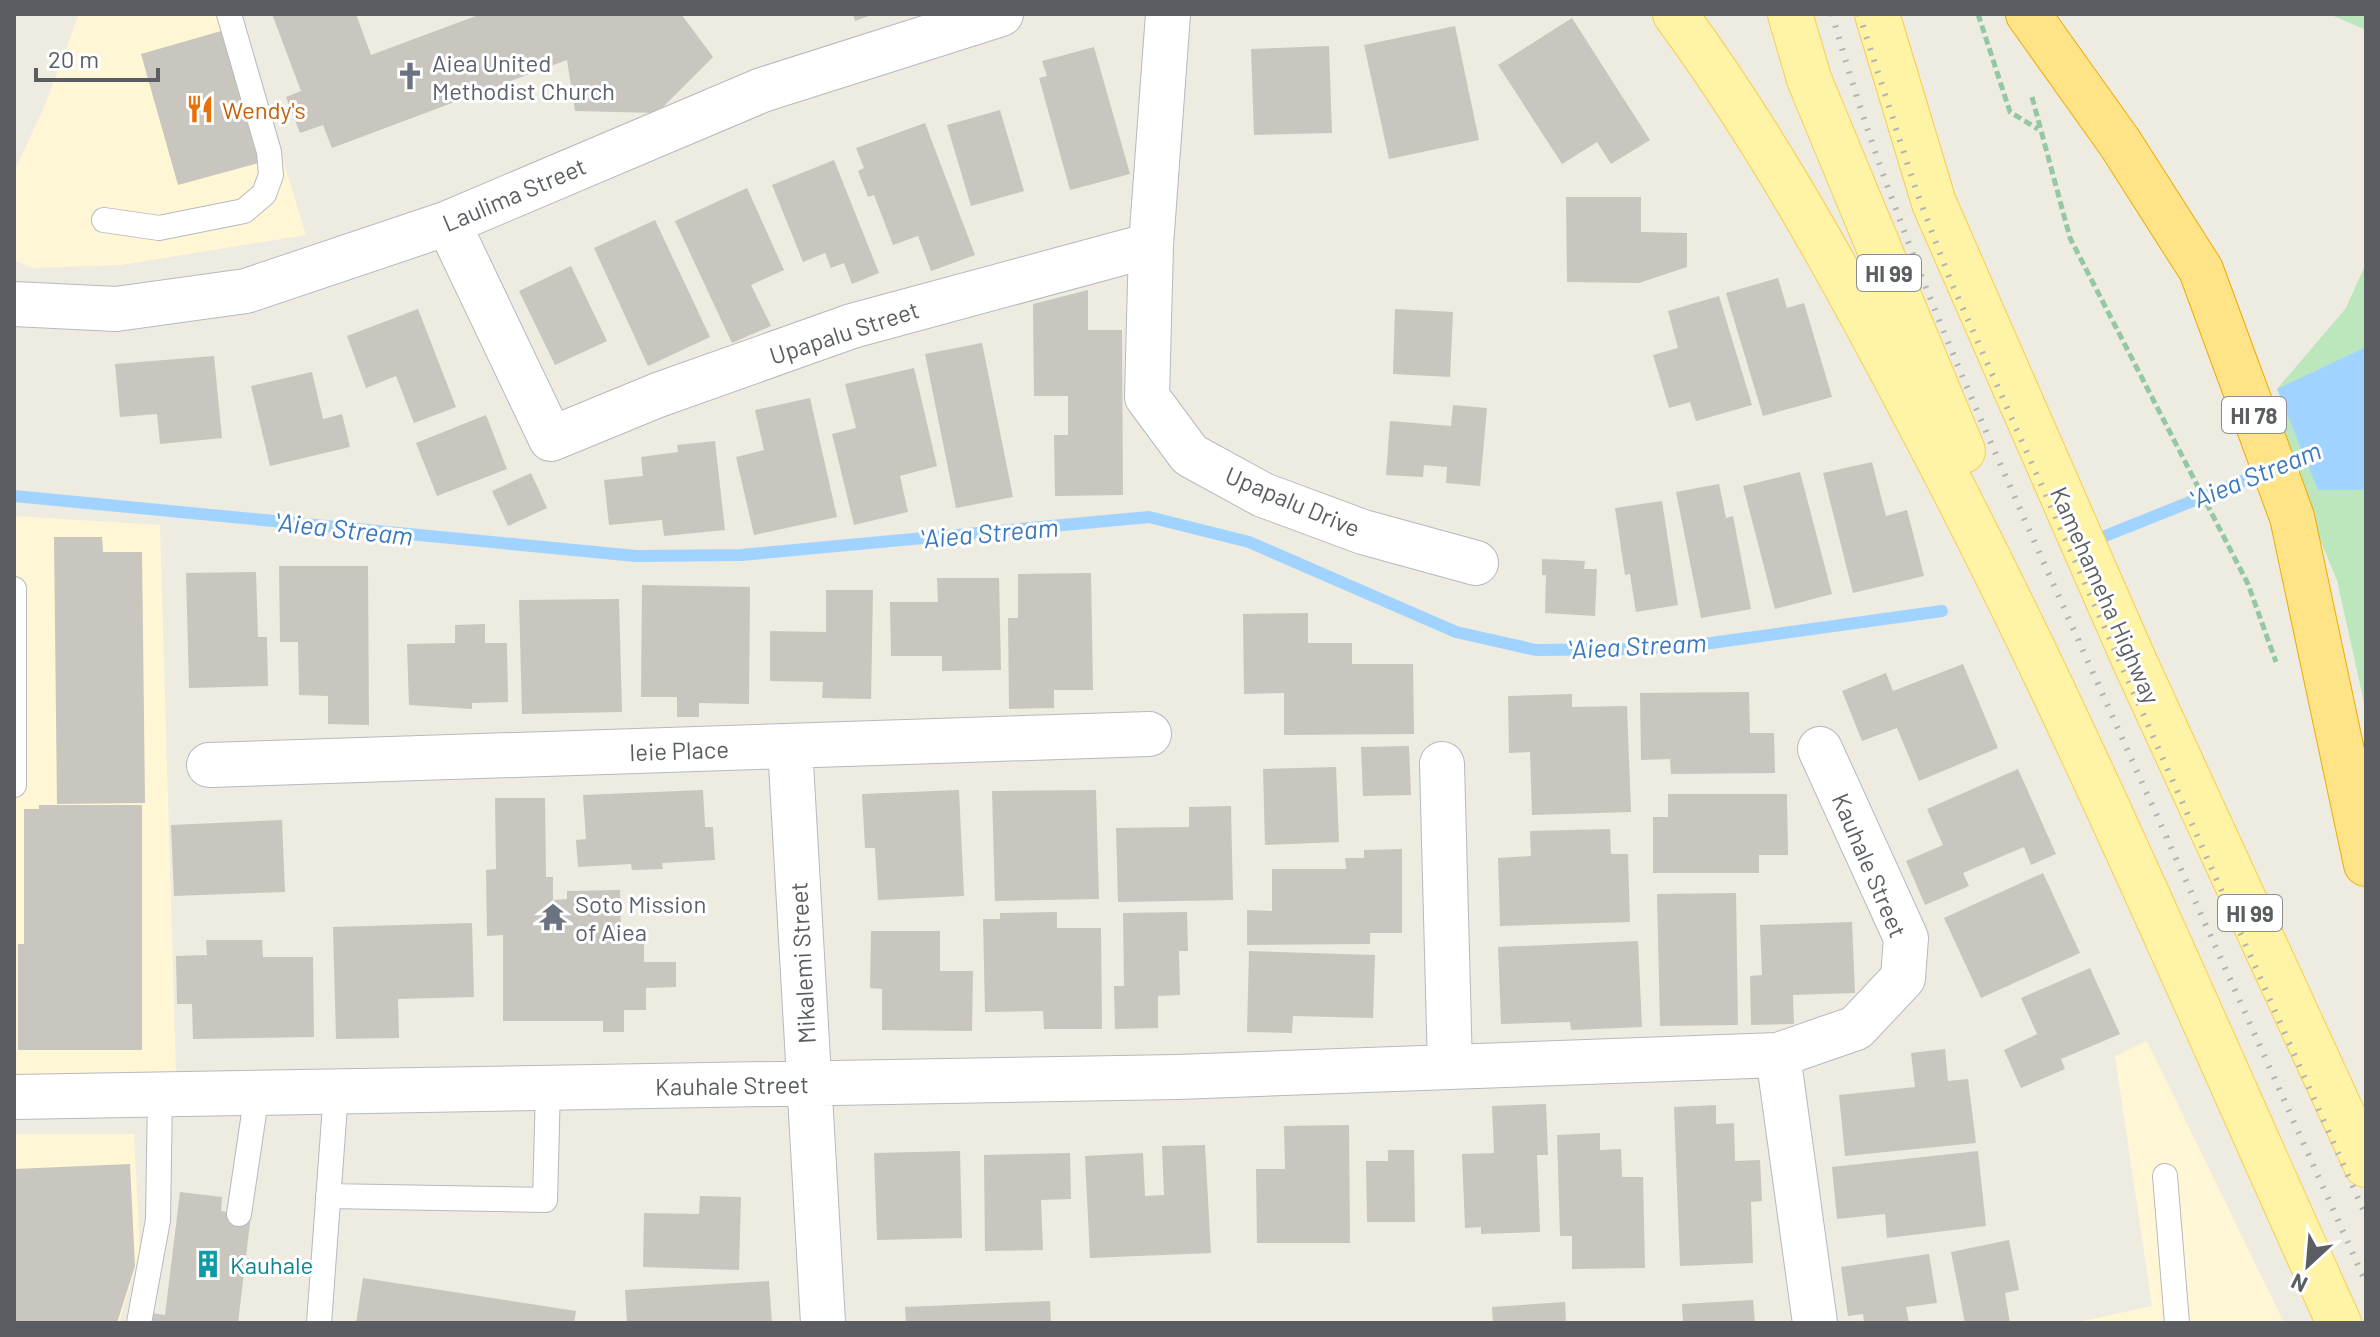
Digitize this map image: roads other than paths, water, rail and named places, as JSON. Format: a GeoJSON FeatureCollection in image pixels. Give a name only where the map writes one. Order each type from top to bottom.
{"type":"FeatureCollection","features":[{"type":"Feature","properties":{"kind":"highway","name":"HI 78"},"geometry":{"type":"LineString","coordinates":[[2028,14],[2120,143],[2201,270],[2292,517],[2366,864]]}},
{"type":"Feature","properties":{"kind":"main road"},"geometry":{"type":"LineString","coordinates":[[1675,14],[1716,70],[1839,271],[1987,531]]}},
{"type":"Feature","properties":{"kind":"main road","name":"HI 99"},"geometry":{"type":"LineString","coordinates":[[1790,14],[1809,79],[1987,531],[2068,725],[2339,1323]]}},
{"type":"Feature","properties":{"kind":"main road","name":"Kamehameha Highway"},"geometry":{"type":"LineString","coordinates":[[1877,14],[1934,203],[2134,660],[2366,1165]]}},
{"type":"Feature","properties":{"kind":"street","name":"Laulima Street"},"geometry":{"type":"LineString","coordinates":[[14,304],[116,309],[246,291],[448,223],[762,90],[1001,14]]}},
{"type":"Feature","properties":{"kind":"street"},"geometry":{"type":"LineString","coordinates":[[1151,245],[1168,14]]}},
{"type":"Feature","properties":{"kind":"street","name":"Upapalu Street"},"geometry":{"type":"LineString","coordinates":[[448,223],[551,439],[658,395],[852,326],[1151,245]]}},
{"type":"Feature","properties":{"kind":"street","name":"Upapalu Drive"},"geometry":{"type":"LineString","coordinates":[[1151,245],[1147,397],[1190,455],[1263,495],[1363,532],[1476,563]]}},
{"type":"Feature","properties":{"kind":"street","name":"Ieie Place"},"geometry":{"type":"LineString","coordinates":[[209,765],[1149,734]]}},
{"type":"Feature","properties":{"kind":"street","name":"Mikalemi Street"},"geometry":{"type":"LineString","coordinates":[[790,746],[823,1323]]}},
{"type":"Feature","properties":{"kind":"street","name":"Kauhale Street"},"geometry":{"type":"LineString","coordinates":[[14,1097],[809,1083],[1450,1067],[1778,1055],[1856,1028],[1903,978],[1906,938],[1820,749]]}},
{"type":"Feature","properties":{"kind":"street"},"geometry":{"type":"LineString","coordinates":[[1442,764],[1450,1067]]}},
{"type":"Feature","properties":{"kind":"street"},"geometry":{"type":"LineString","coordinates":[[1778,1055],[1815,1323]]}},
{"type":"Feature","properties":{"kind":"lane"},"geometry":{"type":"LineString","coordinates":[[104,220],[159,228],[244,211],[264,194],[271,175],[269,152],[229,14]]}},
{"type":"Feature","properties":{"kind":"lane"},"geometry":{"type":"LineString","coordinates":[[14,589],[14,785]]}},
{"type":"Feature","properties":{"kind":"lane"},"geometry":{"type":"LineString","coordinates":[[328,1196],[545,1200],[548,1088]]}},
{"type":"Feature","properties":{"kind":"lane"},"geometry":{"type":"LineString","coordinates":[[319,1323],[336,1092]]}},
{"type":"Feature","properties":{"kind":"lane"},"geometry":{"type":"LineString","coordinates":[[239,1214],[257,1093]]}},
{"type":"Feature","properties":{"kind":"lane"},"geometry":{"type":"LineString","coordinates":[[139,1323],[158,1220],[160,1095]]}},
{"type":"Feature","properties":{"kind":"lane"},"geometry":{"type":"LineString","coordinates":[[2165,1176],[2177,1323]]}},
{"type":"Feature","properties":{"kind":"water"},"geometry":{"type":"Polygon","coordinates":[[[2366,347],[2366,490],[2318,490],[2277,389],[2366,347]]]}},
{"type":"Feature","properties":{"kind":"waterway","name":"ʻAiea Stream"},"geometry":{"type":"LineString","coordinates":[[2100,538],[2320,450]]}},
{"type":"Feature","properties":{"kind":"waterway","name":"ʻAiea Stream"},"geometry":{"type":"LineString","coordinates":[[14,496],[636,556],[741,555],[1149,517],[1249,542],[1456,632],[1536,650],[1636,649],[1711,643],[1942,611]]}},
{"type":"Feature","properties":{"kind":"railway"},"geometry":{"type":"LineString","coordinates":[[1832,14],[1882,171],[1941,324],[2072,626],[2366,1283]]}},
{"type":"Feature","properties":{"kind":"railway"},"geometry":{"type":"LineString","coordinates":[[1859,14],[1916,190],[1949,277],[2366,1216]]}},
{"type":"Feature","properties":{"kind":"place","name":"Aiea United Methodist Church"},"geometry":{"type":"Point","coordinates":[410,76]}},
{"type":"Feature","properties":{"kind":"place","name":"Wendy's"},"geometry":{"type":"Point","coordinates":[200,109]}},
{"type":"Feature","properties":{"kind":"place","name":"Soto Mission of Aiea"},"geometry":{"type":"Point","coordinates":[553,917]}},
{"type":"Feature","properties":{"kind":"place","name":"Kauhale"},"geometry":{"type":"Point","coordinates":[208,1264]}}]}
